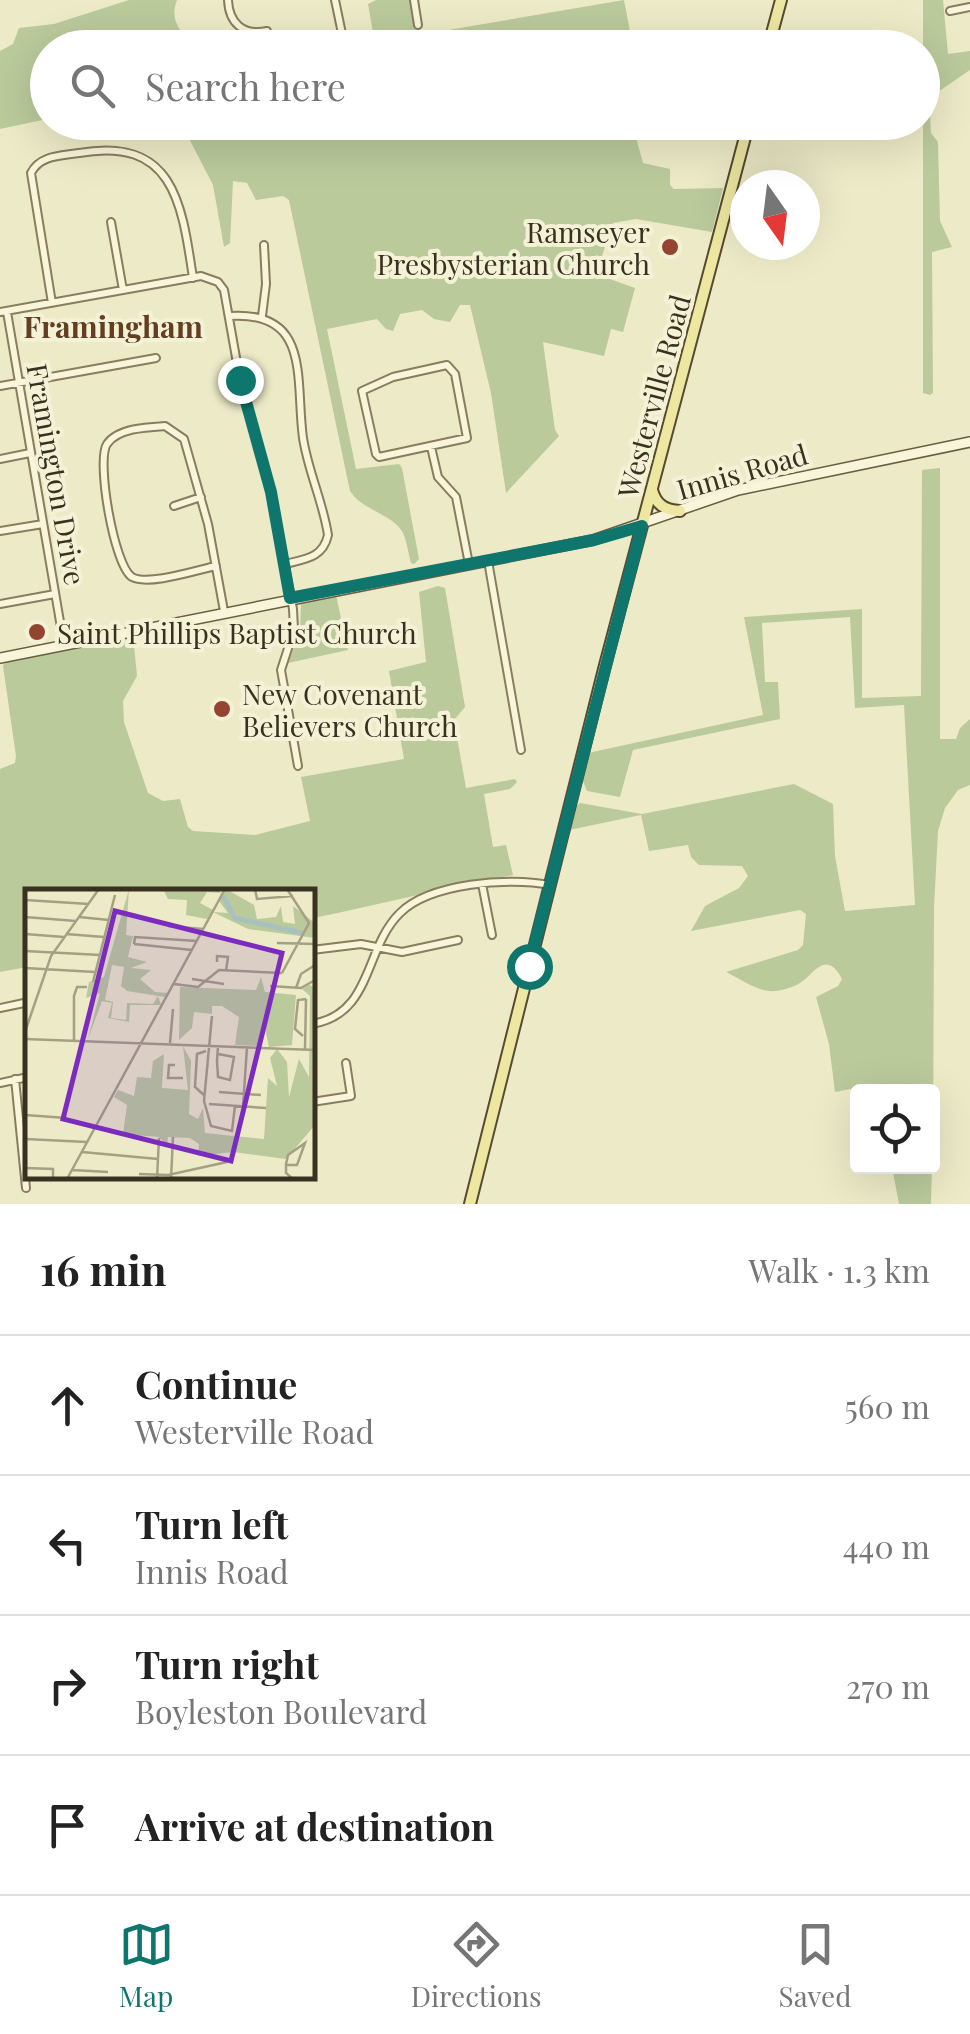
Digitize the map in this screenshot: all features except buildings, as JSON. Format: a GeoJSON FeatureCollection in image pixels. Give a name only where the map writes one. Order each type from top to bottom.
{"type":"FeatureCollection","features":[{"type":"Feature","properties":{"kind":"main road"},"geometry":{"type":"LineString","coordinates":[[773,30],[781,0]]}},
{"type":"Feature","properties":{"kind":"main road","name":"Westerville Road"},"geometry":{"type":"LineString","coordinates":[[470,1204],[549,885],[744,140]]}},
{"type":"Feature","properties":{"kind":"main road","name":"Innis Road"},"geometry":{"type":"LineString","coordinates":[[0,658],[594,540],[738,490],[970,442]]}},
{"type":"Feature","properties":{"kind":"main road"},"geometry":{"type":"LineString","coordinates":[[652,489],[657,503],[680,511]]}},
{"type":"Feature","properties":{"kind":"street"},"geometry":{"type":"LineString","coordinates":[[228,0],[236,25],[243,30]]}},
{"type":"Feature","properties":{"kind":"street"},"geometry":{"type":"LineString","coordinates":[[335,0],[341,30]]}},
{"type":"Feature","properties":{"kind":"street"},"geometry":{"type":"LineString","coordinates":[[414,0],[418,25]]}},
{"type":"Feature","properties":{"kind":"street"},"geometry":{"type":"LineString","coordinates":[[950,11],[970,7]]}},
{"type":"Feature","properties":{"kind":"street"},"geometry":{"type":"LineString","coordinates":[[52,303],[31,180],[34,166],[42,160],[96,150],[131,152],[153,164],[170,181],[180,203],[194,278]]}},
{"type":"Feature","properties":{"kind":"street"},"geometry":{"type":"LineString","coordinates":[[111,222],[123,290]]}},
{"type":"Feature","properties":{"kind":"street"},"geometry":{"type":"LineString","coordinates":[[262,316],[266,284],[264,245]]}},
{"type":"Feature","properties":{"kind":"street"},"geometry":{"type":"LineString","coordinates":[[3,312],[194,278],[210,277],[224,290],[240,380],[271,492],[285,564],[294,630],[281,670],[298,766]]}},
{"type":"Feature","properties":{"kind":"street","name":"Framington Drive"},"geometry":{"type":"LineString","coordinates":[[3,312],[64,645]]}},
{"type":"Feature","properties":{"kind":"street"},"geometry":{"type":"LineString","coordinates":[[229,316],[262,316],[280,326],[296,354],[303,437],[328,535],[322,550],[311,558],[285,564]]}},
{"type":"Feature","properties":{"kind":"street"},"geometry":{"type":"LineString","coordinates":[[0,386],[156,358]]}},
{"type":"Feature","properties":{"kind":"street"},"geometry":{"type":"LineString","coordinates":[[447,365],[453,368],[467,438],[431,447],[379,458],[362,392],[393,377],[447,365]]}},
{"type":"Feature","properties":{"kind":"street"},"geometry":{"type":"LineString","coordinates":[[216,566],[146,579],[132,576],[124,569],[117,554],[103,467],[107,444],[128,431],[165,426],[184,439],[201,498],[216,566],[224,611]]}},
{"type":"Feature","properties":{"kind":"street"},"geometry":{"type":"LineString","coordinates":[[431,447],[438,476],[456,497],[470,564]]}},
{"type":"Feature","properties":{"kind":"street"},"geometry":{"type":"LineString","coordinates":[[0,459],[30,454]]}},
{"type":"Feature","properties":{"kind":"street"},"geometry":{"type":"LineString","coordinates":[[174,506],[201,498]]}},
{"type":"Feature","properties":{"kind":"street"},"geometry":{"type":"LineString","coordinates":[[0,531],[42,524]]}},
{"type":"Feature","properties":{"kind":"street"},"geometry":{"type":"LineString","coordinates":[[488,561],[521,750]]}},
{"type":"Feature","properties":{"kind":"street"},"geometry":{"type":"LineString","coordinates":[[0,604],[55,594]]}},
{"type":"Feature","properties":{"kind":"street"},"geometry":{"type":"LineString","coordinates":[[315,1023],[350,1006],[399,913],[412,904],[438,893],[482,884],[524,880],[549,885]]}},
{"type":"Feature","properties":{"kind":"street"},"geometry":{"type":"LineString","coordinates":[[482,884],[492,936]]}},
{"type":"Feature","properties":{"kind":"street"},"geometry":{"type":"LineString","coordinates":[[315,950],[361,944],[402,952],[458,940]]}},
{"type":"Feature","properties":{"kind":"street"},"geometry":{"type":"LineString","coordinates":[[0,1008],[24,1003]]}},
{"type":"Feature","properties":{"kind":"street"},"geometry":{"type":"LineString","coordinates":[[315,1102],[351,1096],[346,1063]]}},
{"type":"Feature","properties":{"kind":"street"},"geometry":{"type":"LineString","coordinates":[[0,1082],[25,1078]]}},
{"type":"Feature","properties":{"kind":"street"},"geometry":{"type":"LineString","coordinates":[[15,1080],[25,1168]]}},
{"type":"Feature","properties":{"kind":"street"},"geometry":{"type":"LineString","coordinates":[[26,1179],[26,1188]]}},
{"type":"Feature","properties":{"kind":"green space"},"geometry":{"type":"Polygon","coordinates":[[[129,0],[177,0],[175,20],[180,30],[30,30],[30,123],[0,129],[0,51],[13,44],[19,28],[54,24],[129,0]]]}},
{"type":"Feature","properties":{"kind":"green space"},"geometry":{"type":"Polygon","coordinates":[[[376,0],[411,0],[418,30],[373,30],[368,4],[376,0]]]}},
{"type":"Feature","properties":{"kind":"green space"},"geometry":{"type":"Polygon","coordinates":[[[624,0],[630,30],[448,30],[624,0]]]}},
{"type":"Feature","properties":{"kind":"green space"},"geometry":{"type":"Polygon","coordinates":[[[923,0],[943,0],[948,54],[970,51],[970,70],[940,90],[940,30],[923,30],[923,0]]]}},
{"type":"Feature","properties":{"kind":"green space"},"geometry":{"type":"Polygon","coordinates":[[[190,140],[637,140],[643,163],[670,169],[670,185],[674,189],[723,188],[712,232],[636,219],[613,223],[596,274],[635,288],[623,332],[611,329],[604,356],[543,342],[559,436],[506,493],[491,393],[470,305],[460,305],[450,322],[434,319],[422,310],[400,314],[393,331],[377,319],[327,329],[356,469],[399,464],[402,468],[419,559],[414,564],[397,525],[350,491],[289,200],[283,196],[256,200],[247,183],[233,181],[230,243],[224,247],[213,185],[190,140]]]}},
{"type":"Feature","properties":{"kind":"green space"},"geometry":{"type":"Polygon","coordinates":[[[923,140],[936,140],[940,221],[952,247],[932,252],[933,393],[923,393],[923,140]]]}},
{"type":"Feature","properties":{"kind":"green space"},"geometry":{"type":"Polygon","coordinates":[[[940,468],[940,739],[956,739],[960,728],[970,719],[970,785],[958,790],[945,808],[938,831],[933,1084],[850,1084],[850,1089],[835,1092],[829,1044],[816,997],[838,986],[842,979],[836,970],[831,965],[820,966],[797,985],[773,991],[726,972],[798,950],[803,945],[806,914],[800,910],[691,931],[705,906],[739,888],[748,876],[742,866],[699,865],[691,857],[688,845],[649,851],[641,815],[569,830],[575,807],[580,803],[642,814],[794,784],[833,804],[835,856],[845,911],[915,905],[904,705],[855,708],[850,617],[762,623],[765,682],[778,682],[780,719],[633,750],[620,797],[587,791],[582,779],[588,753],[763,715],[744,617],[862,609],[862,698],[921,696],[922,470],[940,468]]]}},
{"type":"Feature","properties":{"kind":"green space"},"geometry":{"type":"Polygon","coordinates":[[[438,586],[445,588],[465,707],[454,720],[466,788],[515,779],[517,782],[510,789],[484,794],[493,847],[506,845],[513,875],[315,918],[315,889],[25,889],[25,967],[0,972],[0,769],[15,763],[16,756],[5,662],[133,635],[137,676],[123,701],[124,722],[148,793],[163,801],[180,799],[188,827],[193,831],[255,835],[310,821],[301,777],[404,759],[389,671],[426,662],[419,592],[438,586]]]}},
{"type":"Feature","properties":{"kind":"green space"},"geometry":{"type":"Polygon","coordinates":[[[336,595],[348,650],[288,663],[300,632],[301,603],[336,595]]]}},
{"type":"Feature","properties":{"kind":"green space"},"geometry":{"type":"Polygon","coordinates":[[[893,1174],[932,1174],[931,1204],[899,1204],[893,1174]]]}},
{"type":"Feature","properties":{"kind":"place","name":"Ramseyer Presbysterian Church"},"geometry":{"type":"Point","coordinates":[670,247]}},
{"type":"Feature","properties":{"kind":"place","name":"Saint Phillips Baptist Church"},"geometry":{"type":"Point","coordinates":[37,632]}},
{"type":"Feature","properties":{"kind":"place","name":"New Covenant Believers Church"},"geometry":{"type":"Point","coordinates":[222,709]}},
{"type":"Feature","properties":{"kind":"district","name":"Framingham"},"geometry":{"type":"Point","coordinates":[113,326]}},
{"type":"Feature","properties":{"kind":"route"},"geometry":{"type":"LineString","coordinates":[[240,380],[277,518],[290,598],[594,540],[642,526],[529,966]]}}]}
